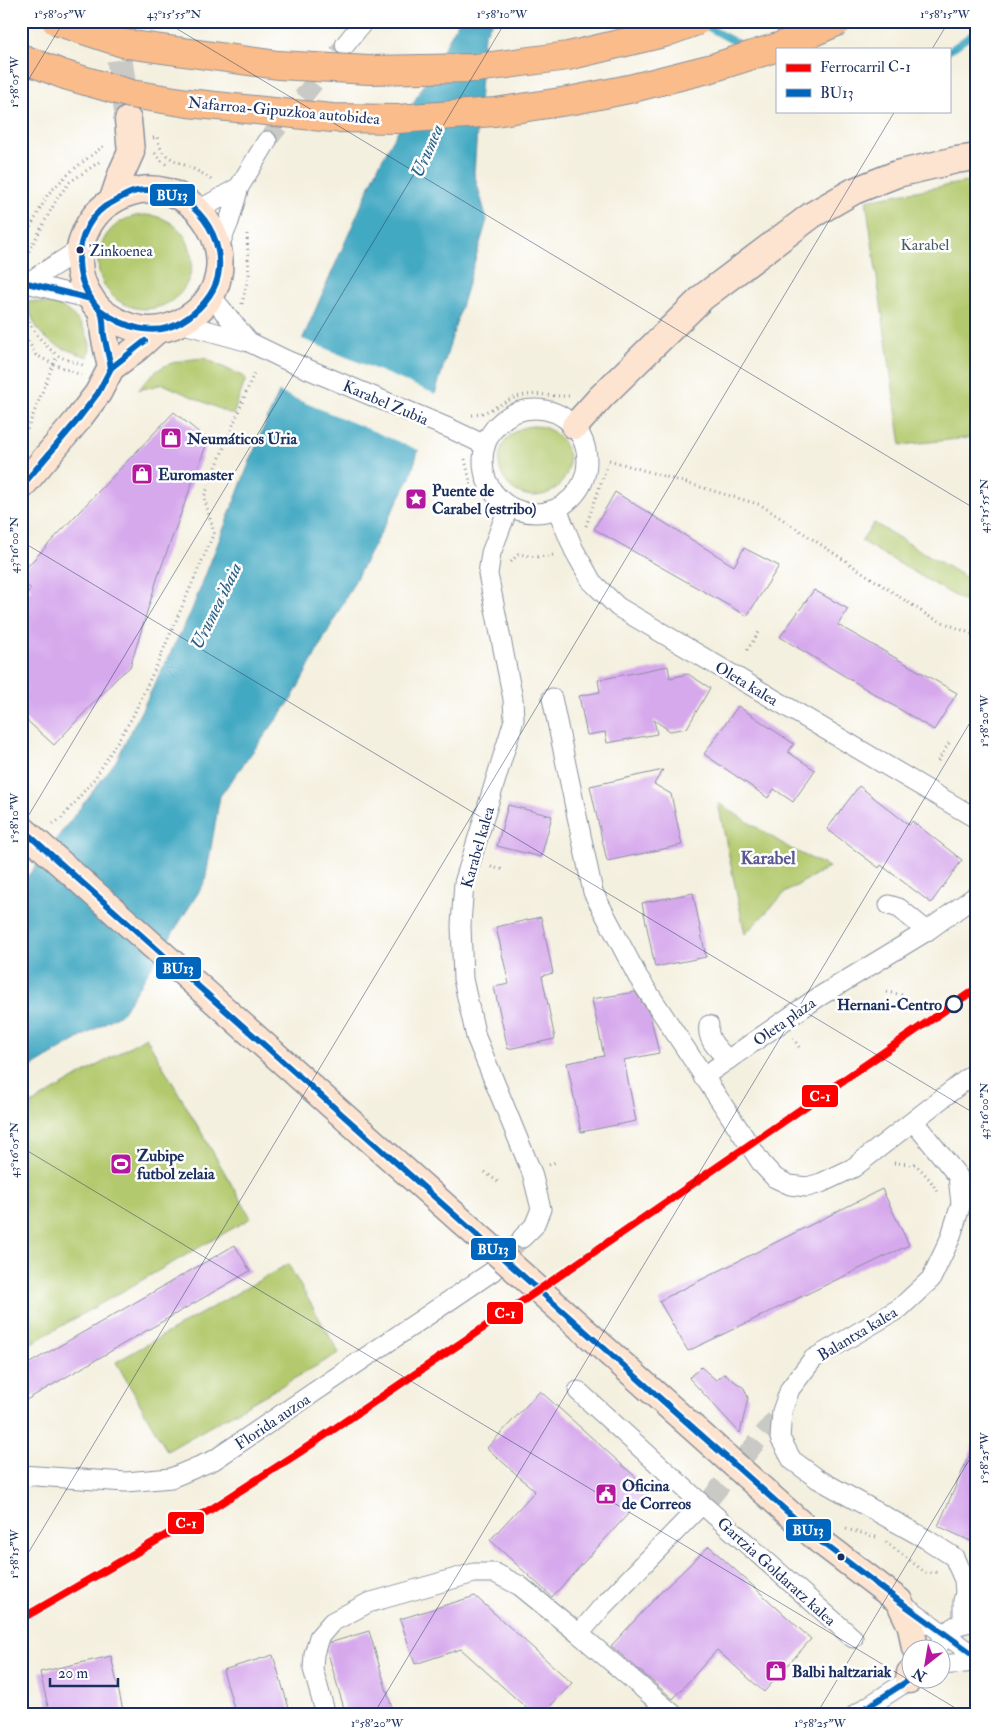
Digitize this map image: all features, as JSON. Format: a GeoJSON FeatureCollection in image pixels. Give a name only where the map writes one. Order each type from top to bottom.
{"type":"FeatureCollection","features":[{"type":"Feature","properties":{"kind":"highway"},"geometry":{"type":"LineString","coordinates":[[56,21],[126,44],[278,65],[369,70],[476,68],[568,56],[664,33],[697,21]]}},
{"type":"Feature","properties":{"kind":"highway"},"geometry":{"type":"LineString","coordinates":[[112,21],[278,65]]}},
{"type":"Feature","properties":{"kind":"highway","name":"Nafarroa-Gipuzkoa autobidea"},"geometry":{"type":"LineString","coordinates":[[21,58],[65,75],[131,94],[188,103],[332,118],[397,119],[495,112],[630,89],[738,60],[780,46],[839,21]]}},
{"type":"Feature","properties":{"kind":"main road"},"geometry":{"type":"LineString","coordinates":[[114,200],[122,172],[131,152],[128,120]]}},
{"type":"Feature","properties":{"kind":"main road"},"geometry":{"type":"LineString","coordinates":[[131,152],[165,192]]}},
{"type":"Feature","properties":{"kind":"main road"},"geometry":{"type":"LineString","coordinates":[[575,426],[703,297],[812,215],[854,191],[897,174],[977,157]]}},
{"type":"Feature","properties":{"kind":"main road"},"geometry":{"type":"LineString","coordinates":[[21,487],[76,422],[101,373],[168,326],[197,312],[210,295],[217,280],[218,248],[214,233],[207,220],[196,208],[182,198],[165,192],[152,190],[126,194],[101,209],[91,220],[84,234],[80,249],[80,270],[86,290],[96,305],[113,320],[142,330],[168,326]]}},
{"type":"Feature","properties":{"kind":"main road"},"geometry":{"type":"LineString","coordinates":[[96,305],[101,373]]}},
{"type":"Feature","properties":{"kind":"main road"},"geometry":{"type":"LineString","coordinates":[[33,828],[820,1540],[899,1602],[910,1626],[913,1638]]}},
{"type":"Feature","properties":{"kind":"street"},"geometry":{"type":"LineString","coordinates":[[345,45],[364,21]]}},
{"type":"Feature","properties":{"kind":"street"},"geometry":{"type":"LineString","coordinates":[[218,248],[229,222],[239,187],[267,142]]}},
{"type":"Feature","properties":{"kind":"street"},"geometry":{"type":"LineString","coordinates":[[196,208],[206,206],[239,187]]}},
{"type":"Feature","properties":{"kind":"street"},"geometry":{"type":"LineString","coordinates":[[23,289],[80,249]]}},
{"type":"Feature","properties":{"kind":"street"},"geometry":{"type":"LineString","coordinates":[[23,289],[96,305]]}},
{"type":"Feature","properties":{"kind":"street"},"geometry":{"type":"LineString","coordinates":[[210,295],[249,342]]}},
{"type":"Feature","properties":{"kind":"street"},"geometry":{"type":"LineString","coordinates":[[168,326],[249,342]]}},
{"type":"Feature","properties":{"kind":"street","name":"Karabel Zubia"},"geometry":{"type":"LineString","coordinates":[[249,342],[286,360],[485,445]]}},
{"type":"Feature","properties":{"kind":"street"},"geometry":{"type":"LineString","coordinates":[[532,409],[548,410],[562,416],[575,426],[587,451],[588,465],[578,491],[569,501],[557,509],[532,513],[520,511],[509,506],[495,494],[486,479],[483,462],[485,445],[492,431],[503,420],[517,412],[532,409]]}},
{"type":"Feature","properties":{"kind":"street","name":"Karabel kalea"},"geometry":{"type":"LineString","coordinates":[[509,506],[491,553],[488,574],[513,699],[514,720],[464,883],[461,926],[463,979],[476,1037],[532,1173],[541,1209],[534,1226],[522,1238]]}},
{"type":"Feature","properties":{"kind":"street","name":"Oleta kalea"},"geometry":{"type":"LineString","coordinates":[[557,509],[574,550],[592,582],[618,607],[977,819]]}},
{"type":"Feature","properties":{"kind":"street"},"geometry":{"type":"LineString","coordinates":[[552,698],[593,892],[638,977],[762,1164],[775,1178],[790,1185],[807,1187],[853,1168],[977,1071]]}},
{"type":"Feature","properties":{"kind":"street","name":"Oleta plaza"},"geometry":{"type":"LineString","coordinates":[[728,1060],[817,998],[927,931],[977,895]]}},
{"type":"Feature","properties":{"kind":"street"},"geometry":{"type":"LineString","coordinates":[[889,905],[899,908],[927,931]]}},
{"type":"Feature","properties":{"kind":"street"},"geometry":{"type":"LineString","coordinates":[[703,1077],[728,1060],[714,1044],[708,1032],[709,1025]]}},
{"type":"Feature","properties":{"kind":"street","name":"Balantxa kalea"},"geometry":{"type":"LineString","coordinates":[[914,1122],[958,1176],[960,1204],[950,1239],[932,1279],[900,1308],[813,1359],[790,1389],[782,1412],[780,1438],[792,1460],[818,1480],[926,1539],[954,1557],[964,1580],[970,1622]]}},
{"type":"Feature","properties":{"kind":"street","name":"Florida auzoa"},"geometry":{"type":"LineString","coordinates":[[21,1475],[126,1482],[171,1478],[214,1460],[493,1271]]}},
{"type":"Feature","properties":{"kind":"street","name":"Gartzia Goldaratz kalea"},"geometry":{"type":"LineString","coordinates":[[578,1391],[853,1638]]}},
{"type":"Feature","properties":{"kind":"street","name":"Gartzia Goldaratz kalea"},"geometry":{"type":"LineString","coordinates":[[579,1634],[602,1607],[702,1504]]}},
{"type":"Feature","properties":{"kind":"street"},"geometry":{"type":"LineString","coordinates":[[326,1715],[313,1669],[314,1654],[319,1637],[332,1622],[368,1603],[474,1573],[495,1572],[520,1586],[674,1715]]}},
{"type":"Feature","properties":{"kind":"street"},"geometry":{"type":"LineString","coordinates":[[899,1602],[938,1638]]}},
{"type":"Feature","properties":{"kind":"street"},"geometry":{"type":"LineString","coordinates":[[944,1638],[955,1625],[970,1622]]}},
{"type":"Feature","properties":{"kind":"street"},"geometry":{"type":"LineString","coordinates":[[950,1645],[977,1656]]}},
{"type":"Feature","properties":{"kind":"street"},"geometry":{"type":"LineString","coordinates":[[950,1665],[977,1662]]}},
{"type":"Feature","properties":{"kind":"street"},"geometry":{"type":"LineString","coordinates":[[855,1715],[900,1684]]}},
{"type":"Feature","properties":{"kind":"path"},"geometry":{"type":"LineString","coordinates":[[21,265],[58,197],[70,182],[104,158]]}},
{"type":"Feature","properties":{"kind":"path"},"geometry":{"type":"LineString","coordinates":[[242,304],[250,274],[246,231]]}},
{"type":"Feature","properties":{"kind":"path"},"geometry":{"type":"LineString","coordinates":[[23,289],[25,315],[33,330],[57,355],[101,373]]}},
{"type":"Feature","properties":{"kind":"path"},"geometry":{"type":"LineString","coordinates":[[21,328],[36,355],[53,364],[101,373]]}},
{"type":"Feature","properties":{"kind":"path"},"geometry":{"type":"LineString","coordinates":[[21,437],[27,430],[57,355]]}},
{"type":"Feature","properties":{"kind":"path"},"geometry":{"type":"LineString","coordinates":[[33,828],[61,819],[95,778],[132,718],[214,533],[204,497],[254,373]]}},
{"type":"Feature","properties":{"kind":"path"},"geometry":{"type":"LineString","coordinates":[[461,453],[466,460],[471,486],[486,511],[486,517]]}},
{"type":"Feature","properties":{"kind":"path"},"geometry":{"type":"LineString","coordinates":[[584,531],[609,460],[761,505],[930,618],[977,636]]}},
{"type":"Feature","properties":{"kind":"path"},"geometry":{"type":"LineString","coordinates":[[509,565],[518,554],[537,557],[562,554],[574,550]]}},
{"type":"Feature","properties":{"kind":"path"},"geometry":{"type":"LineString","coordinates":[[747,650],[759,632]]}},
{"type":"Feature","properties":{"kind":"path"},"geometry":{"type":"LineString","coordinates":[[938,761],[949,743]]}},
{"type":"Feature","properties":{"kind":"path"},"geometry":{"type":"LineString","coordinates":[[485,866],[504,870]]}},
{"type":"Feature","properties":{"kind":"path"},"geometry":{"type":"LineString","coordinates":[[886,992],[910,998]]}},
{"type":"Feature","properties":{"kind":"path"},"geometry":{"type":"LineString","coordinates":[[790,1033],[800,1050]]}},
{"type":"Feature","properties":{"kind":"path"},"geometry":{"type":"LineString","coordinates":[[890,1164],[915,1164],[928,1176],[938,1196]]}},
{"type":"Feature","properties":{"kind":"path"},"geometry":{"type":"LineString","coordinates":[[485,1172],[498,1182]]}},
{"type":"Feature","properties":{"kind":"path"},"geometry":{"type":"LineString","coordinates":[[844,1529],[881,1538],[926,1573],[938,1573],[942,1565]]}},
{"type":"Feature","properties":{"kind":"green space","name":"Karabel"},"geometry":{"type":"Polygon","coordinates":[[[977,180],[977,437],[901,445],[866,200],[977,180]]]}},
{"type":"Feature","properties":{"kind":"green space"},"geometry":{"type":"Polygon","coordinates":[[[145,215],[163,219],[178,229],[188,244],[192,262],[188,280],[178,295],[163,305],[145,309],[127,305],[112,295],[102,280],[98,262],[102,244],[112,229],[127,219],[145,215]]]}},
{"type":"Feature","properties":{"kind":"green space"},"geometry":{"type":"Polygon","coordinates":[[[27,301],[58,306],[74,316],[86,333],[90,345],[88,357],[65,349],[48,340],[35,325],[27,301]]]}},
{"type":"Feature","properties":{"kind":"green space"},"geometry":{"type":"Polygon","coordinates":[[[204,358],[246,378],[233,415],[163,384],[139,390],[153,374],[167,365],[183,360],[204,358]]]}},
{"type":"Feature","properties":{"kind":"green space"},"geometry":{"type":"Polygon","coordinates":[[[534,426],[553,432],[563,442],[569,461],[563,480],[553,490],[534,496],[515,490],[505,480],[499,461],[505,442],[515,432],[534,426]]]}},
{"type":"Feature","properties":{"kind":"green space"},"geometry":{"type":"Polygon","coordinates":[[[874,523],[977,584],[977,609],[861,541],[874,523]]]}},
{"type":"Feature","properties":{"kind":"green space"},"geometry":{"type":"Polygon","coordinates":[[[718,803],[791,849],[829,867],[786,892],[745,934],[718,803]]]}},
{"type":"Feature","properties":{"kind":"green space","name":"Zubipe futbol zelaia"},"geometry":{"type":"Polygon","coordinates":[[[146,1037],[251,1218],[21,1349],[21,1110],[146,1037]]]}},
{"type":"Feature","properties":{"kind":"green space"},"geometry":{"type":"Polygon","coordinates":[[[288,1264],[339,1353],[167,1451],[116,1362],[288,1264]]]}},
{"type":"Feature","properties":{"kind":"water"},"geometry":{"type":"Polygon","coordinates":[[[459,21],[493,21],[484,35],[474,173],[487,220],[410,478],[291,700],[220,796],[205,882],[122,1013],[21,1073],[21,885],[116,761],[191,612],[259,438],[379,165],[459,21]]]}},
{"type":"Feature","properties":{"kind":"pier"},"geometry":{"type":"Polygon","coordinates":[[[300,338],[438,395],[421,451],[277,391],[300,338]]]}},
{"type":"Feature","properties":{"kind":"building"},"geometry":{"type":"Polygon","coordinates":[[[174,412],[208,440],[158,576],[130,667],[117,678],[54,745],[21,715],[21,600],[31,589],[21,580],[21,573],[174,412]]]}},
{"type":"Feature","properties":{"kind":"building"},"geometry":{"type":"Polygon","coordinates":[[[615,492],[734,566],[744,548],[779,566],[747,616],[594,529],[615,492]]]}},
{"type":"Feature","properties":{"kind":"building"},"geometry":{"type":"Polygon","coordinates":[[[814,590],[848,609],[838,625],[957,693],[934,730],[780,637],[814,590]]]}},
{"type":"Feature","properties":{"kind":"building"},"geometry":{"type":"Polygon","coordinates":[[[668,666],[670,678],[688,674],[710,688],[687,728],[670,731],[654,720],[657,734],[607,743],[605,732],[587,735],[579,696],[600,692],[598,680],[668,666]]]}},
{"type":"Feature","properties":{"kind":"building"},"geometry":{"type":"Polygon","coordinates":[[[738,706],[794,744],[788,752],[815,770],[793,802],[774,789],[768,798],[704,754],[738,706]]]}},
{"type":"Feature","properties":{"kind":"building"},"geometry":{"type":"Polygon","coordinates":[[[663,770],[654,784],[671,794],[682,845],[607,861],[590,786],[663,770]]]}},
{"type":"Feature","properties":{"kind":"building"},"geometry":{"type":"Polygon","coordinates":[[[859,786],[909,825],[912,821],[962,860],[931,903],[881,865],[879,868],[827,829],[859,786]]]}},
{"type":"Feature","properties":{"kind":"building"},"geometry":{"type":"Polygon","coordinates":[[[508,805],[552,816],[541,857],[497,846],[508,805]]]}},
{"type":"Feature","properties":{"kind":"building"},"geometry":{"type":"Polygon","coordinates":[[[693,893],[706,957],[655,967],[642,903],[693,893]]]}},
{"type":"Feature","properties":{"kind":"building"},"geometry":{"type":"Polygon","coordinates":[[[541,917],[553,973],[542,976],[555,1039],[508,1049],[494,987],[509,984],[496,927],[541,917]]]}},
{"type":"Feature","properties":{"kind":"building"},"geometry":{"type":"Polygon","coordinates":[[[635,992],[650,1015],[659,1053],[624,1060],[636,1121],[581,1132],[567,1063],[604,1056],[592,999],[635,992]]]}},
{"type":"Feature","properties":{"kind":"building"},"geometry":{"type":"Polygon","coordinates":[[[882,1189],[909,1245],[688,1351],[659,1301],[882,1189]]]}},
{"type":"Feature","properties":{"kind":"building"},"geometry":{"type":"Polygon","coordinates":[[[235,1245],[250,1271],[21,1403],[21,1368],[235,1245]]]}},
{"type":"Feature","properties":{"kind":"building"},"geometry":{"type":"Polygon","coordinates":[[[701,1367],[716,1380],[724,1374],[744,1388],[748,1398],[740,1433],[689,1378],[701,1367]]]}},
{"type":"Feature","properties":{"kind":"building"},"geometry":{"type":"Polygon","coordinates":[[[540,1391],[650,1490],[552,1597],[490,1540],[535,1491],[487,1448],[540,1391]]]}},
{"type":"Feature","properties":{"kind":"building"},"geometry":{"type":"Polygon","coordinates":[[[977,1438],[977,1544],[938,1526],[977,1438]]]}},
{"type":"Feature","properties":{"kind":"building"},"geometry":{"type":"Polygon","coordinates":[[[709,1546],[811,1639],[764,1692],[717,1650],[673,1699],[611,1646],[660,1593],[709,1546]]]}},
{"type":"Feature","properties":{"kind":"building"},"geometry":{"type":"Polygon","coordinates":[[[475,1596],[572,1683],[542,1715],[534,1715],[461,1649],[415,1664],[400,1619],[475,1596]]]}},
{"type":"Feature","properties":{"kind":"building"},"geometry":{"type":"Polygon","coordinates":[[[369,1631],[394,1715],[346,1715],[327,1650],[329,1643],[369,1631]]]}},
{"type":"Feature","properties":{"kind":"building"},"geometry":{"type":"Polygon","coordinates":[[[273,1655],[291,1715],[236,1715],[223,1670],[273,1655]]]}},
{"type":"Feature","properties":{"kind":"building"},"geometry":{"type":"Polygon","coordinates":[[[111,1656],[124,1715],[50,1715],[40,1672],[111,1656]]]}},
{"type":"Feature","properties":{"kind":"waterway"},"geometry":{"type":"LineString","coordinates":[[702,24],[748,49]]}},
{"type":"Feature","properties":{"kind":"waterway"},"geometry":{"type":"LineString","coordinates":[[950,50],[977,31]]}},
{"type":"Feature","properties":{"kind":"tunnel"},"geometry":{"type":"LineString","coordinates":[[114,21],[127,112]]}},
{"type":"Feature","properties":{"kind":"tunnel"},"geometry":{"type":"LineString","coordinates":[[267,141],[345,45]]}},
{"type":"Feature","properties":{"kind":"tunnel"},"geometry":{"type":"LineString","coordinates":[[495,1268],[522,1238]]}},
{"type":"Feature","properties":{"kind":"tunnel"},"geometry":{"type":"LineString","coordinates":[[710,1499],[782,1411]]}},
{"type":"Feature","properties":{"kind":"rail line","name":"C-1"},"geometry":{"type":"LineString","coordinates":[[21,1619],[213,1508],[300,1452],[977,988]]}},
{"type":"Feature","properties":{"kind":"transit line","name":"BU13"},"geometry":{"type":"LineString","coordinates":[[100,310],[129,325],[150,330],[160,329],[171,327],[187,318],[209,296],[218,276],[219,259],[216,242],[209,227],[186,202],[171,194],[154,190],[137,191],[105,206],[98,212],[84,234],[79,261],[80,272],[88,293],[102,315],[111,368]]}},
{"type":"Feature","properties":{"kind":"transit line","name":"BU13"},"geometry":{"type":"LineString","coordinates":[[21,284],[27,283],[91,299]]}},
{"type":"Feature","properties":{"kind":"transit line","name":"BU13"},"geometry":{"type":"LineString","coordinates":[[21,487],[98,393],[111,368],[145,341]]}},
{"type":"Feature","properties":{"kind":"transit line","name":"BU13"},"geometry":{"type":"LineString","coordinates":[[21,828],[820,1541],[977,1657]]}},
{"type":"Feature","properties":{"kind":"transit line","name":"BU13"},"geometry":{"type":"LineString","coordinates":[[855,1715],[900,1686]]}},
{"type":"Feature","properties":{"kind":"place","name":"Zinkoenea"},"geometry":{"type":"Point","coordinates":[80,250]}},
{"type":"Feature","properties":{"kind":"place","name":"Neumáticos Uria"},"geometry":{"type":"Point","coordinates":[171,438]}},
{"type":"Feature","properties":{"kind":"place","name":"Euromaster"},"geometry":{"type":"Point","coordinates":[142,474]}},
{"type":"Feature","properties":{"kind":"place","name":"Puente de Carabel (estribo)"},"geometry":{"type":"Point","coordinates":[416,499]}},
{"type":"Feature","properties":{"kind":"place","name":"Hernani-Centro"},"geometry":{"type":"Point","coordinates":[954,1004]}},
{"type":"Feature","properties":{"kind":"place","name":"Zubipe futbol zelaia"},"geometry":{"type":"Point","coordinates":[121,1164]}},
{"type":"Feature","properties":{"kind":"place","name":"Oficina de Correos"},"geometry":{"type":"Point","coordinates":[606,1494]}},
{"type":"Feature","properties":{"kind":"place","name":"Balbi haltzariak"},"geometry":{"type":"Point","coordinates":[776,1671]}},
{"type":"Feature","properties":{"kind":"district","name":"Karabel"},"geometry":{"type":"Point","coordinates":[768,858]}},
{"type":"Feature","properties":{"kind":"water label","name":"Urumea"},"geometry":{"type":"Point","coordinates":[427,151]}},
{"type":"Feature","properties":{"kind":"water label","name":"Urumea ibaia"},"geometry":{"type":"Point","coordinates":[216,606]}}]}
